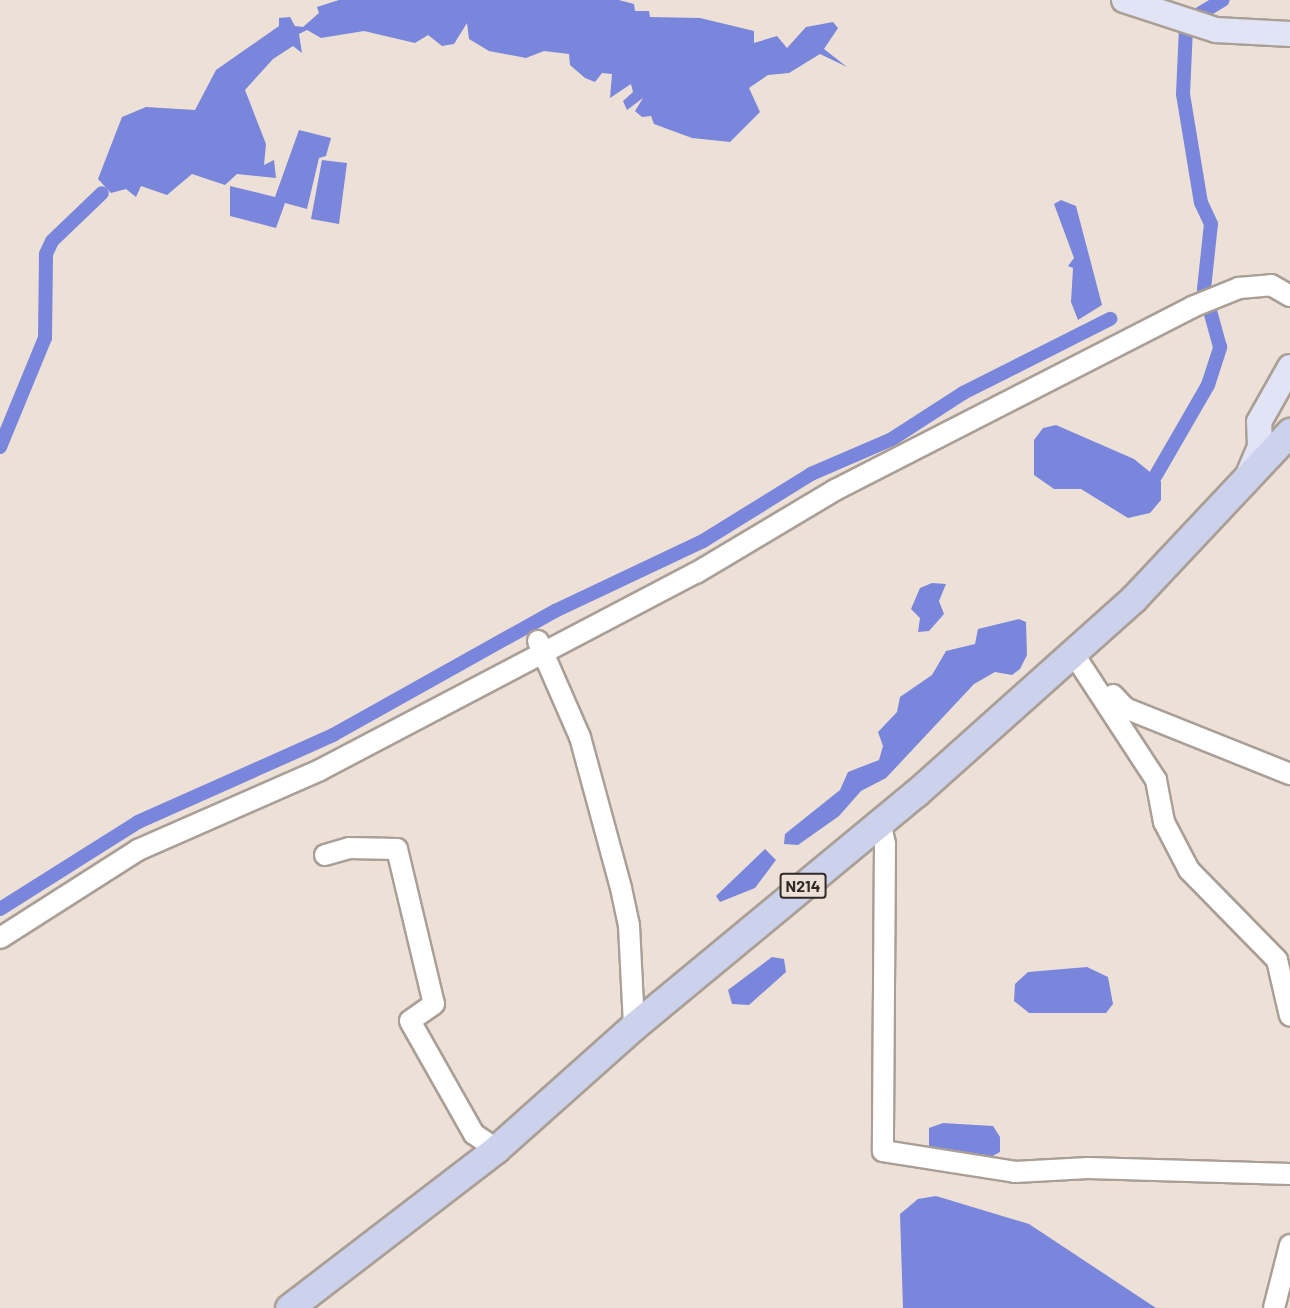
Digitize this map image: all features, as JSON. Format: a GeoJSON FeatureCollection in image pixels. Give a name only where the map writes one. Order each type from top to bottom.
{"type":"FeatureCollection","features":[{"type":"Feature","properties":{"kind":"highway","name":"N214"},"geometry":{"type":"LineString","coordinates":[[289,1308],[496,1149],[633,1026],[880,822],[1073,652],[1244,483],[1290,432]]}},
{"type":"Feature","properties":{"kind":"main road"},"geometry":{"type":"LineString","coordinates":[[1130,2],[1216,30],[1290,34]]}},
{"type":"Feature","properties":{"kind":"main road"},"geometry":{"type":"LineString","coordinates":[[1244,483],[1260,447],[1259,422],[1290,367]]}},
{"type":"Feature","properties":{"kind":"street"},"geometry":{"type":"LineString","coordinates":[[0,938],[138,850],[321,770],[540,646],[696,573],[835,490],[1192,307],[1213,298],[1271,285],[1290,296]]}},
{"type":"Feature","properties":{"kind":"street"},"geometry":{"type":"LineString","coordinates":[[540,646],[580,737],[621,888],[629,926],[633,1026]]}},
{"type":"Feature","properties":{"kind":"street"},"geometry":{"type":"LineString","coordinates":[[1073,652],[1125,708],[1290,774]]}},
{"type":"Feature","properties":{"kind":"street"},"geometry":{"type":"LineString","coordinates":[[1073,652],[1156,780],[1164,822],[1189,870],[1277,960],[1290,1016]]}},
{"type":"Feature","properties":{"kind":"street"},"geometry":{"type":"LineString","coordinates":[[880,822],[885,844],[883,1151],[1014,1172],[1088,1168],[1290,1174]]}},
{"type":"Feature","properties":{"kind":"street"},"geometry":{"type":"LineString","coordinates":[[325,855],[349,848],[398,849],[434,1004],[410,1021],[474,1134],[496,1149]]}},
{"type":"Feature","properties":{"kind":"street"},"geometry":{"type":"LineString","coordinates":[[1274,1308],[1290,1245]]}},
{"type":"Feature","properties":{"kind":"water"},"geometry":{"type":"Polygon","coordinates":[[[339,0],[619,0],[634,4],[635,11],[649,11],[650,17],[700,18],[754,31],[754,43],[777,36],[787,48],[806,27],[833,22],[838,28],[824,49],[847,67],[820,54],[789,73],[768,75],[749,88],[760,112],[730,142],[692,138],[654,124],[651,116],[642,117],[635,111],[643,98],[627,110],[623,101],[633,92],[631,84],[610,98],[612,74],[602,73],[595,82],[585,78],[570,65],[569,54],[544,51],[526,58],[489,51],[469,39],[467,23],[454,44],[442,46],[428,35],[415,43],[364,31],[321,38],[307,30],[299,34],[302,53],[293,46],[273,59],[245,90],[266,144],[264,165],[274,160],[276,178],[237,174],[225,185],[192,174],[167,195],[141,186],[136,197],[126,189],[111,193],[98,179],[122,117],[146,107],[195,110],[216,70],[279,26],[279,18],[290,17],[295,26],[303,27],[319,13],[317,7],[339,0]]]}},
{"type":"Feature","properties":{"kind":"water"},"geometry":{"type":"Polygon","coordinates":[[[299,130],[331,138],[326,156],[319,158],[307,209],[285,203],[276,228],[230,216],[230,186],[275,197],[299,130]]]}},
{"type":"Feature","properties":{"kind":"water"},"geometry":{"type":"Polygon","coordinates":[[[322,160],[347,163],[339,224],[311,219],[322,160]]]}},
{"type":"Feature","properties":{"kind":"water"},"geometry":{"type":"Polygon","coordinates":[[[1061,200],[1076,206],[1102,305],[1078,320],[1071,302],[1073,268],[1068,266],[1074,258],[1054,204],[1061,200]]]}},
{"type":"Feature","properties":{"kind":"water"},"geometry":{"type":"Polygon","coordinates":[[[1056,425],[1134,459],[1161,481],[1161,500],[1150,513],[1128,518],[1081,489],[1054,489],[1034,475],[1034,440],[1043,428],[1056,425]]]}},
{"type":"Feature","properties":{"kind":"water"},"geometry":{"type":"Polygon","coordinates":[[[932,583],[946,584],[939,601],[944,614],[929,631],[918,632],[920,618],[911,609],[920,588],[932,583]]]}},
{"type":"Feature","properties":{"kind":"water"},"geometry":{"type":"Polygon","coordinates":[[[1019,619],[1026,622],[1027,655],[1020,669],[1012,675],[995,672],[974,684],[886,778],[861,791],[839,816],[798,845],[784,844],[785,834],[840,790],[848,772],[879,760],[883,746],[878,732],[897,712],[900,697],[932,675],[946,651],[975,644],[978,629],[1019,619]]]}},
{"type":"Feature","properties":{"kind":"water"},"geometry":{"type":"Polygon","coordinates":[[[765,849],[776,860],[755,888],[720,902],[716,896],[765,849]]]}},
{"type":"Feature","properties":{"kind":"water"},"geometry":{"type":"Polygon","coordinates":[[[772,957],[784,959],[786,972],[749,1005],[732,1004],[728,990],[772,957]]]}},
{"type":"Feature","properties":{"kind":"water"},"geometry":{"type":"Polygon","coordinates":[[[1087,967],[1108,977],[1113,1004],[1106,1013],[1029,1013],[1014,1001],[1015,984],[1028,972],[1087,967]]]}},
{"type":"Feature","properties":{"kind":"water"},"geometry":{"type":"Polygon","coordinates":[[[943,1123],[993,1126],[1000,1137],[1000,1152],[989,1158],[929,1152],[929,1128],[943,1123]]]}},
{"type":"Feature","properties":{"kind":"water"},"geometry":{"type":"Polygon","coordinates":[[[936,1196],[1029,1224],[1156,1308],[903,1308],[900,1214],[918,1199],[936,1196]]]}},
{"type":"Feature","properties":{"kind":"waterway"},"geometry":{"type":"LineString","coordinates":[[1156,475],[1208,385],[1220,347],[1204,289],[1211,224],[1201,203],[1183,94],[1186,29],[1196,16],[1223,0]]}},
{"type":"Feature","properties":{"kind":"waterway"},"geometry":{"type":"LineString","coordinates":[[0,447],[45,338],[46,254],[52,241],[102,193]]}},
{"type":"Feature","properties":{"kind":"waterway"},"geometry":{"type":"LineString","coordinates":[[0,909],[138,822],[333,735],[555,611],[703,541],[811,474],[892,439],[963,393],[1110,319]]}}]}
